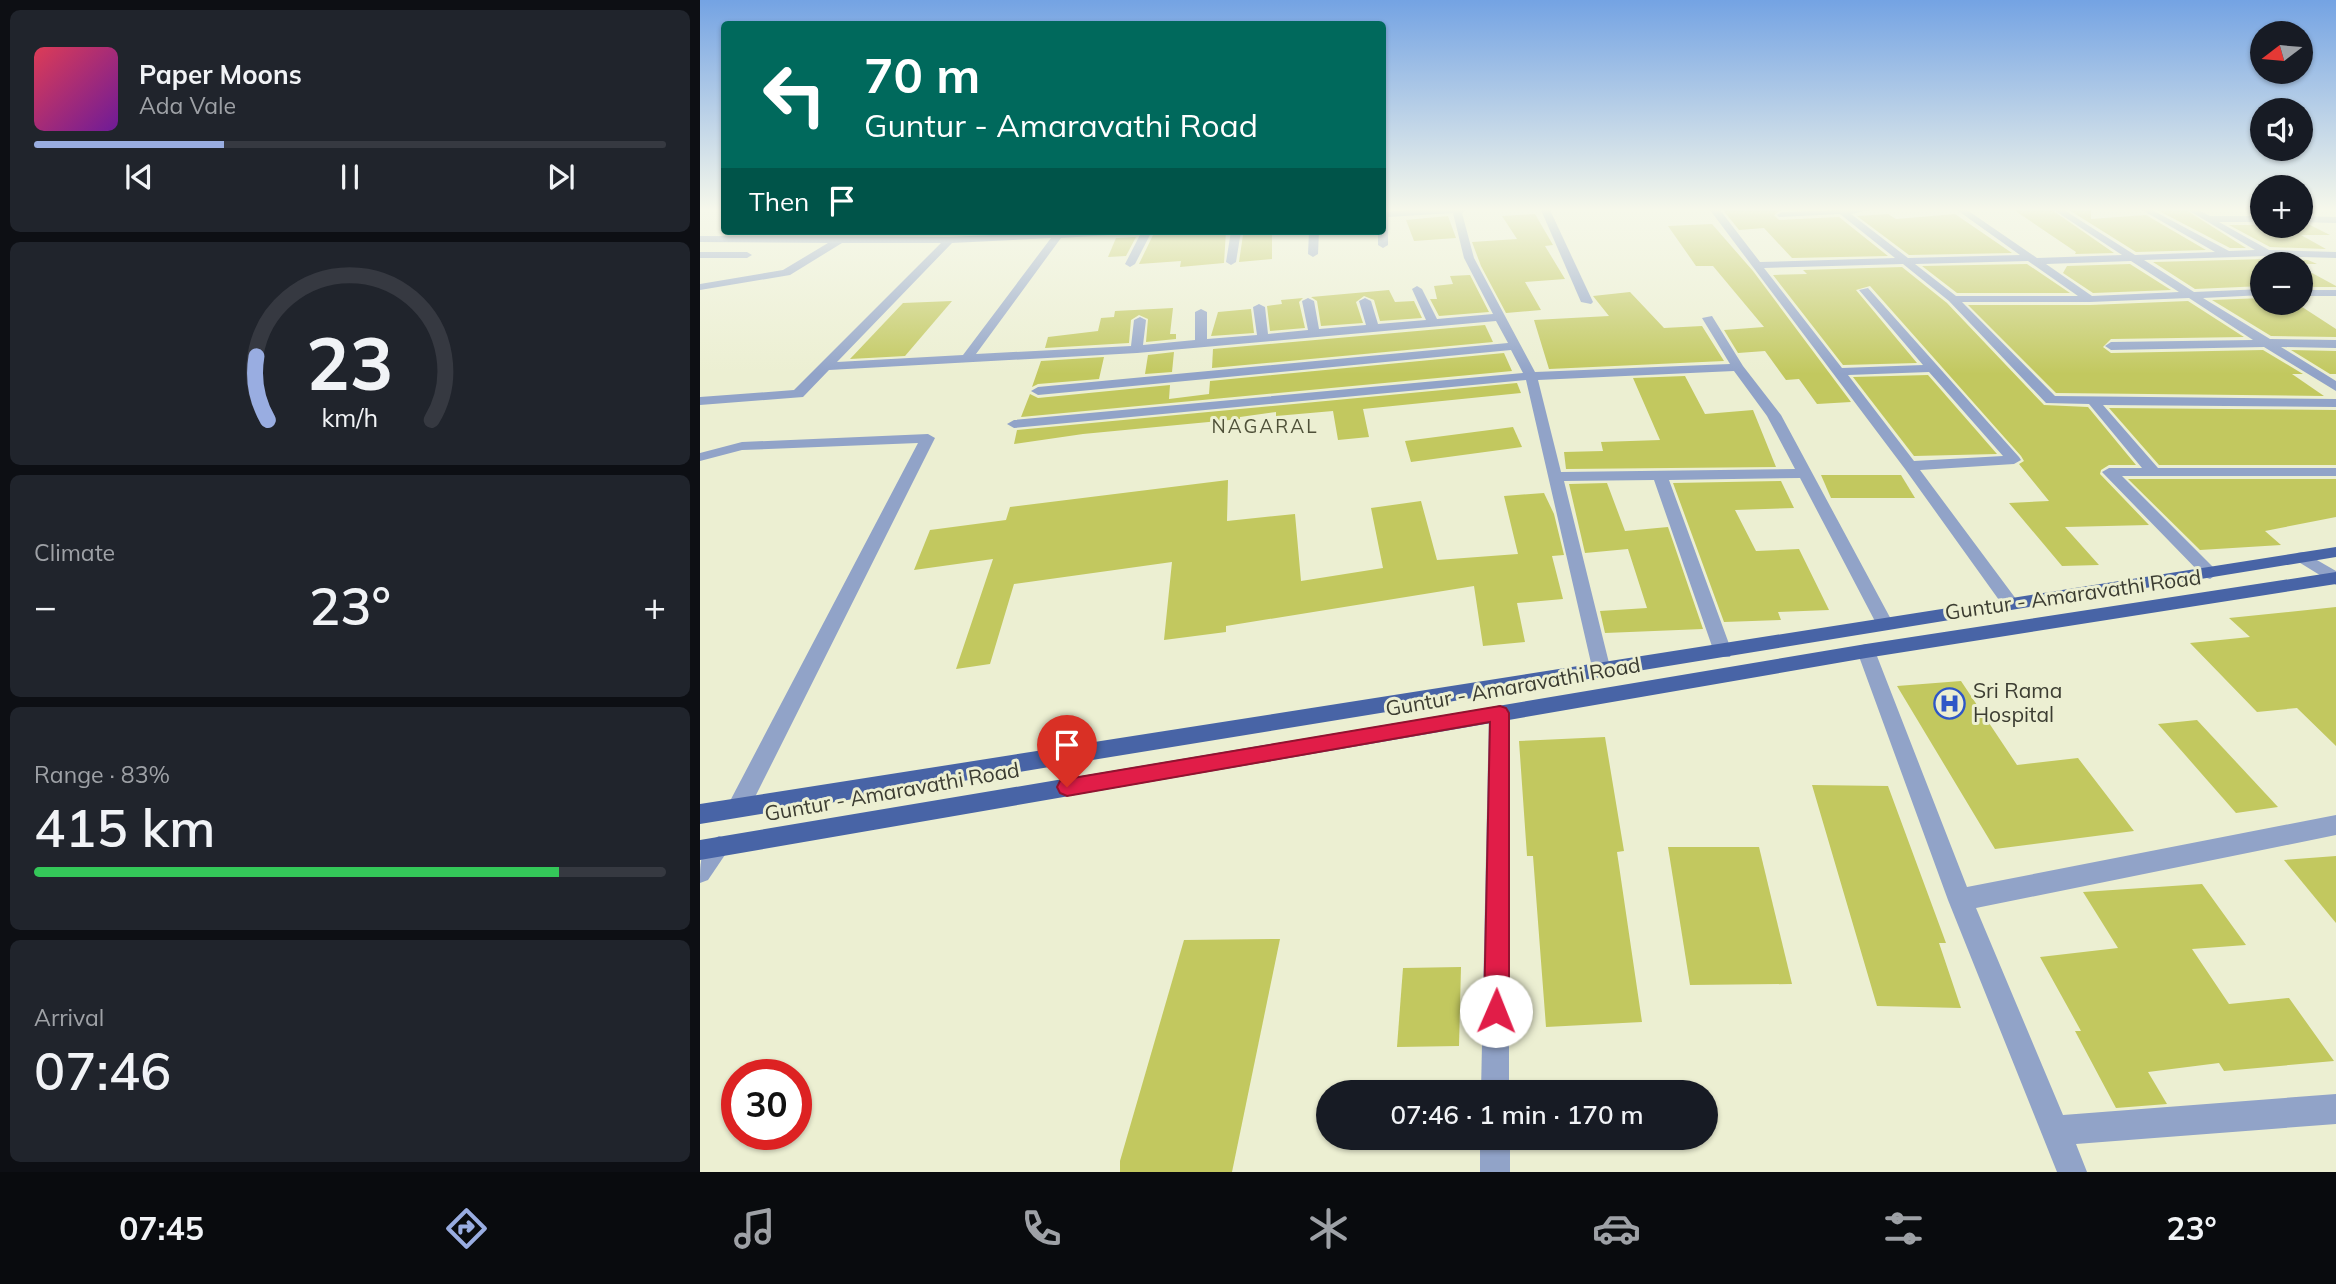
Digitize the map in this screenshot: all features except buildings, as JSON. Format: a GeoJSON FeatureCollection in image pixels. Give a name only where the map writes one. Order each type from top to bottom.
{"type":"FeatureCollection","features":[{"type":"Feature","properties":{"kind":"main road","name":"Guntur - Amaravathi Road"},"geometry":{"type":"LineString","coordinates":[[700,814],[2336,552]]}},
{"type":"Feature","properties":{"kind":"main road","name":"Guntur - Amaravathi Road"},"geometry":{"type":"LineString","coordinates":[[710,848],[1866,651],[2336,578]]}},
{"type":"Feature","properties":{"kind":"main road"},"geometry":{"type":"LineString","coordinates":[[1412,700],[1415,728]]}},
{"type":"Feature","properties":{"kind":"street"},"geometry":{"type":"LineString","coordinates":[[700,287],[786,273],[800,265]]}},
{"type":"Feature","properties":{"kind":"street"},"geometry":{"type":"LineString","coordinates":[[700,401],[798,394],[925,265]]}},
{"type":"Feature","properties":{"kind":"street"},"geometry":{"type":"LineString","coordinates":[[965,360],[1036,265]]}},
{"type":"Feature","properties":{"kind":"street"},"geometry":{"type":"LineString","coordinates":[[1472,265],[1531,376],[1601,671]]}},
{"type":"Feature","properties":{"kind":"street"},"geometry":{"type":"LineString","coordinates":[[1570,265],[1587,302]]}},
{"type":"Feature","properties":{"kind":"street"},"geometry":{"type":"LineString","coordinates":[[1758,265],[1770,265]]}},
{"type":"Feature","properties":{"kind":"street"},"geometry":{"type":"LineString","coordinates":[[1758,265],[2010,603]]}},
{"type":"Feature","properties":{"kind":"street"},"geometry":{"type":"LineString","coordinates":[[1912,265],[1954,299],[2052,400],[2336,403]]}},
{"type":"Feature","properties":{"kind":"street"},"geometry":{"type":"LineString","coordinates":[[2040,265],[2090,299]]}},
{"type":"Feature","properties":{"kind":"street"},"geometry":{"type":"LineString","coordinates":[[2144,265],[2336,387]]}},
{"type":"Feature","properties":{"kind":"street"},"geometry":{"type":"LineString","coordinates":[[1418,289],[1433,323]]}},
{"type":"Feature","properties":{"kind":"street"},"geometry":{"type":"LineString","coordinates":[[1864,290],[2014,460],[1910,466]]}},
{"type":"Feature","properties":{"kind":"street"},"geometry":{"type":"LineString","coordinates":[[1954,299],[2090,299],[2250,293]]}},
{"type":"Feature","properties":{"kind":"street"},"geometry":{"type":"LineString","coordinates":[[2313,293],[2336,293]]}},
{"type":"Feature","properties":{"kind":"street"},"geometry":{"type":"LineString","coordinates":[[1308,301],[1314,333]]}},
{"type":"Feature","properties":{"kind":"street"},"geometry":{"type":"LineString","coordinates":[[1365,301],[1373,328]]}},
{"type":"Feature","properties":{"kind":"street"},"geometry":{"type":"LineString","coordinates":[[1259,307],[1263,338]]}},
{"type":"Feature","properties":{"kind":"street"},"geometry":{"type":"LineString","coordinates":[[1201,312],[1201,343]]}},
{"type":"Feature","properties":{"kind":"street"},"geometry":{"type":"LineString","coordinates":[[826,366],[1136,349],[1498,317]]}},
{"type":"Feature","properties":{"kind":"street"},"geometry":{"type":"LineString","coordinates":[[1708,318],[1738,367],[1774,415],[1884,623]]}},
{"type":"Feature","properties":{"kind":"street"},"geometry":{"type":"LineString","coordinates":[[1136,349],[1140,320]]}},
{"type":"Feature","properties":{"kind":"street"},"geometry":{"type":"LineString","coordinates":[[2110,346],[2336,344]]}},
{"type":"Feature","properties":{"kind":"street"},"geometry":{"type":"LineString","coordinates":[[1038,391],[1516,346]]}},
{"type":"Feature","properties":{"kind":"street"},"geometry":{"type":"LineString","coordinates":[[1014,424],[1531,376],[1738,367]]}},
{"type":"Feature","properties":{"kind":"street"},"geometry":{"type":"LineString","coordinates":[[1839,372],[1934,368]]}},
{"type":"Feature","properties":{"kind":"street"},"geometry":{"type":"LineString","coordinates":[[2092,400],[2152,470]]}},
{"type":"Feature","properties":{"kind":"street"},"geometry":{"type":"LineString","coordinates":[[700,457],[742,446],[928,439],[738,808]]}},
{"type":"Feature","properties":{"kind":"street"},"geometry":{"type":"LineString","coordinates":[[2210,573],[2109,472],[2336,472]]}},
{"type":"Feature","properties":{"kind":"street"},"geometry":{"type":"LineString","coordinates":[[1555,477],[1804,473]]}},
{"type":"Feature","properties":{"kind":"street"},"geometry":{"type":"LineString","coordinates":[[1660,475],[1723,652]]}},
{"type":"Feature","properties":{"kind":"street"},"geometry":{"type":"LineString","coordinates":[[2303,557],[2336,578]]}},
{"type":"Feature","properties":{"kind":"street"},"geometry":{"type":"LineString","coordinates":[[1866,651],[1960,900],[2072,1172]]}},
{"type":"Feature","properties":{"kind":"street"},"geometry":{"type":"LineString","coordinates":[[1495,1080],[1500,713]]}},
{"type":"Feature","properties":{"kind":"street"},"geometry":{"type":"LineString","coordinates":[[1960,900],[2336,825]]}},
{"type":"Feature","properties":{"kind":"street"},"geometry":{"type":"LineString","coordinates":[[700,872],[710,848]]}},
{"type":"Feature","properties":{"kind":"street"},"geometry":{"type":"LineString","coordinates":[[2055,1131],[2336,1109]]}},
{"type":"Feature","properties":{"kind":"street"},"geometry":{"type":"LineString","coordinates":[[1495,1150],[1495,1172]]}},
{"type":"Feature","properties":{"kind":"place","name":"Sri Rama Hospital"},"geometry":{"type":"Point","coordinates":[1950,703]}},
{"type":"Feature","properties":{"kind":"district","name":"NAGARAL"},"geometry":{"type":"Point","coordinates":[1265,426]}},
{"type":"Feature","properties":{"kind":"route"},"geometry":{"type":"LineString","coordinates":[[1067,787],[1500,713],[1496,1011]]}}]}
